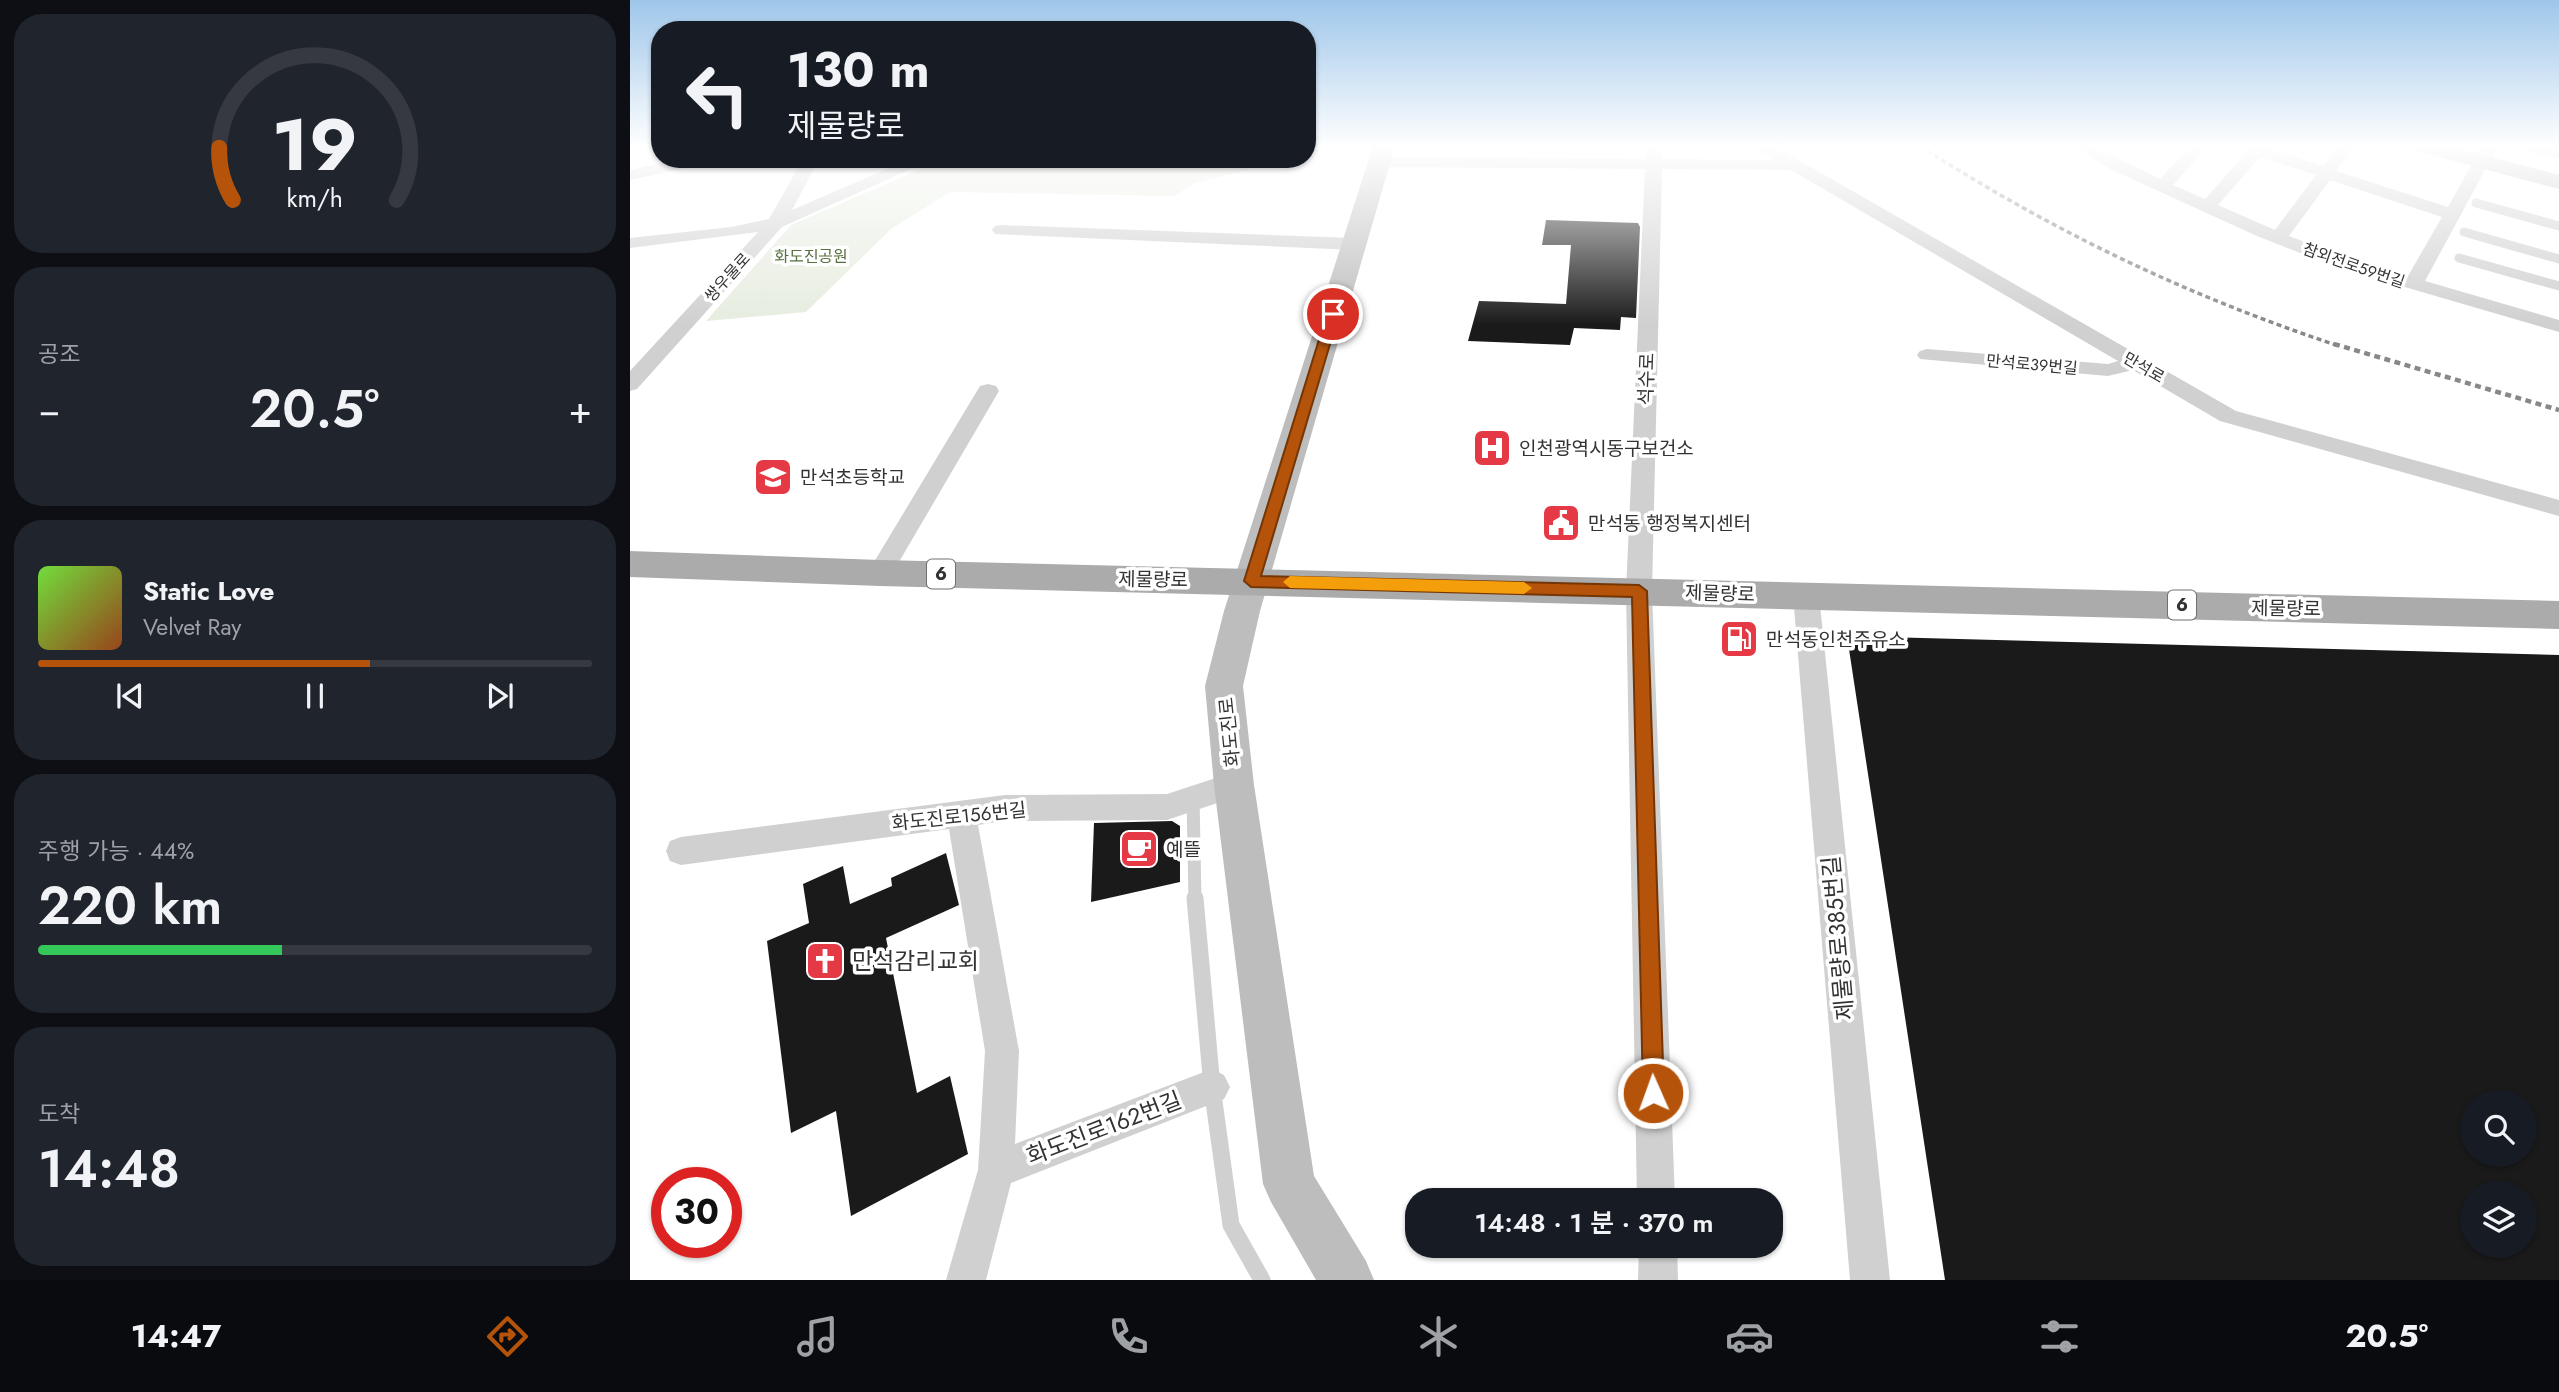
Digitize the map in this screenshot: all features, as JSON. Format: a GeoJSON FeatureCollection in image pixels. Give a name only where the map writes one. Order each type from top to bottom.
{"type":"FeatureCollection","features":[{"type":"Feature","properties":{"kind":"main road","name":"제물량로"},"geometry":{"type":"LineString","coordinates":[[630,564],[880,573],[2559,615]]}},
{"type":"Feature","properties":{"kind":"street","name":"쌍우물로"},"geometry":{"type":"LineString","coordinates":[[630,384],[776,223],[785,206]]}},
{"type":"Feature","properties":{"kind":"street"},"geometry":{"type":"LineString","coordinates":[[630,243],[731,232],[776,223],[816,206]]}},
{"type":"Feature","properties":{"kind":"street","name":"화도진로"},"geometry":{"type":"LineString","coordinates":[[1347,1280],[1289,1184],[1214,791],[1224,686],[1251,581],[1365,206]]}},
{"type":"Feature","properties":{"kind":"street","name":"석수로"},"geometry":{"type":"LineString","coordinates":[[1651,206],[1639,591],[1656,1188]]}},
{"type":"Feature","properties":{"kind":"street","name":"만석로"},"geometry":{"type":"LineString","coordinates":[[1864,206],[2228,416],[2559,508]]}},
{"type":"Feature","properties":{"kind":"street","name":"참외전로59번길"},"geometry":{"type":"LineString","coordinates":[[2208,206],[2278,238],[2343,263],[2559,326]]}},
{"type":"Feature","properties":{"kind":"street"},"geometry":{"type":"LineString","coordinates":[[2278,238],[2302,206]]}},
{"type":"Feature","properties":{"kind":"street"},"geometry":{"type":"LineString","coordinates":[[2427,206],[2452,214]]}},
{"type":"Feature","properties":{"kind":"street"},"geometry":{"type":"LineString","coordinates":[[2413,285],[2457,206]]}},
{"type":"Feature","properties":{"kind":"street"},"geometry":{"type":"LineString","coordinates":[[1001,230],[1354,244]]}},
{"type":"Feature","properties":{"kind":"street","name":"만석로39번길"},"geometry":{"type":"LineString","coordinates":[[1927,355],[2108,370],[2136,363]]}},
{"type":"Feature","properties":{"kind":"street"},"geometry":{"type":"LineString","coordinates":[[880,573],[988,391]]}},
{"type":"Feature","properties":{"kind":"street","name":"제물량로385번길"},"geometry":{"type":"LineString","coordinates":[[1806,595],[1870,1280]]}},
{"type":"Feature","properties":{"kind":"street","name":"화도진로156번길"},"geometry":{"type":"LineString","coordinates":[[681,851],[1005,808],[1167,807],[1214,791]]}},
{"type":"Feature","properties":{"kind":"street"},"geometry":{"type":"LineString","coordinates":[[961,813],[1002,1051],[996,1170],[966,1280]]}},
{"type":"Feature","properties":{"kind":"street","name":"화도진로162번길"},"geometry":{"type":"LineString","coordinates":[[996,1170],[1212,1087]]}},
{"type":"Feature","properties":{"kind":"street"},"geometry":{"type":"LineString","coordinates":[[1657,1258],[1658,1280]]}},
{"type":"Feature","properties":{"kind":"lane"},"geometry":{"type":"LineString","coordinates":[[2483,206],[2559,226]]}},
{"type":"Feature","properties":{"kind":"lane"},"geometry":{"type":"LineString","coordinates":[[2464,232],[2559,259]]}},
{"type":"Feature","properties":{"kind":"lane"},"geometry":{"type":"LineString","coordinates":[[2459,258],[2559,286]]}},
{"type":"Feature","properties":{"kind":"lane"},"geometry":{"type":"LineString","coordinates":[[1214,791],[1193,873],[1212,1087],[1231,1225],[1262,1280]]}},
{"type":"Feature","properties":{"kind":"green space","name":"화도진공원"},"geometry":{"type":"Polygon","coordinates":[[[836,206],[928,206],[891,229],[806,312],[706,321],[791,225],[836,206]]]}},
{"type":"Feature","properties":{"kind":"building"},"geometry":{"type":"Polygon","coordinates":[[[1546,220],[1638,223],[1636,318],[1621,317],[1620,330],[1574,328],[1570,345],[1468,341],[1479,301],[1566,304],[1571,245],[1542,245],[1546,220]]]}},
{"type":"Feature","properties":{"kind":"building"},"geometry":{"type":"Polygon","coordinates":[[[1847,636],[2559,655],[2559,1280],[1945,1280],[1847,636]]]}},
{"type":"Feature","properties":{"kind":"building"},"geometry":{"type":"Polygon","coordinates":[[[1172,821],[1180,826],[1180,882],[1091,902],[1094,823],[1172,821]]]}},
{"type":"Feature","properties":{"kind":"building"},"geometry":{"type":"Polygon","coordinates":[[[946,853],[959,905],[886,938],[917,1093],[950,1076],[968,1154],[851,1216],[836,1111],[791,1133],[767,941],[809,923],[803,884],[843,866],[850,904],[892,886],[891,878],[946,853]]]}},
{"type":"Feature","properties":{"kind":"railway"},"geometry":{"type":"LineString","coordinates":[[2021,206],[2123,260],[2175,283],[2283,327],[2339,346]]}},
{"type":"Feature","properties":{"kind":"railway"},"geometry":{"type":"LineString","coordinates":[[2334,344],[2559,410]]}},
{"type":"Feature","properties":{"kind":"slow traffic"},"geometry":{"type":"LineString","coordinates":[[1290,582],[1524,588]]}},
{"type":"Feature","properties":{"kind":"place","name":"인천광역시동구보건소"},"geometry":{"type":"Point","coordinates":[1492,448]}},
{"type":"Feature","properties":{"kind":"place","name":"만석초등학교"},"geometry":{"type":"Point","coordinates":[773,477]}},
{"type":"Feature","properties":{"kind":"place","name":"만석동 행정복지센터"},"geometry":{"type":"Point","coordinates":[1561,523]}},
{"type":"Feature","properties":{"kind":"place","name":"만석동인천주유소"},"geometry":{"type":"Point","coordinates":[1739,639]}},
{"type":"Feature","properties":{"kind":"place","name":"예뜰"},"geometry":{"type":"Point","coordinates":[1139,849]}},
{"type":"Feature","properties":{"kind":"place","name":"만석감리교회"},"geometry":{"type":"Point","coordinates":[825,961]}},
{"type":"Feature","properties":{"kind":"route"},"geometry":{"type":"LineString","coordinates":[[1333,314],[1251,581],[1639,591],[1653,1093]]}}]}
